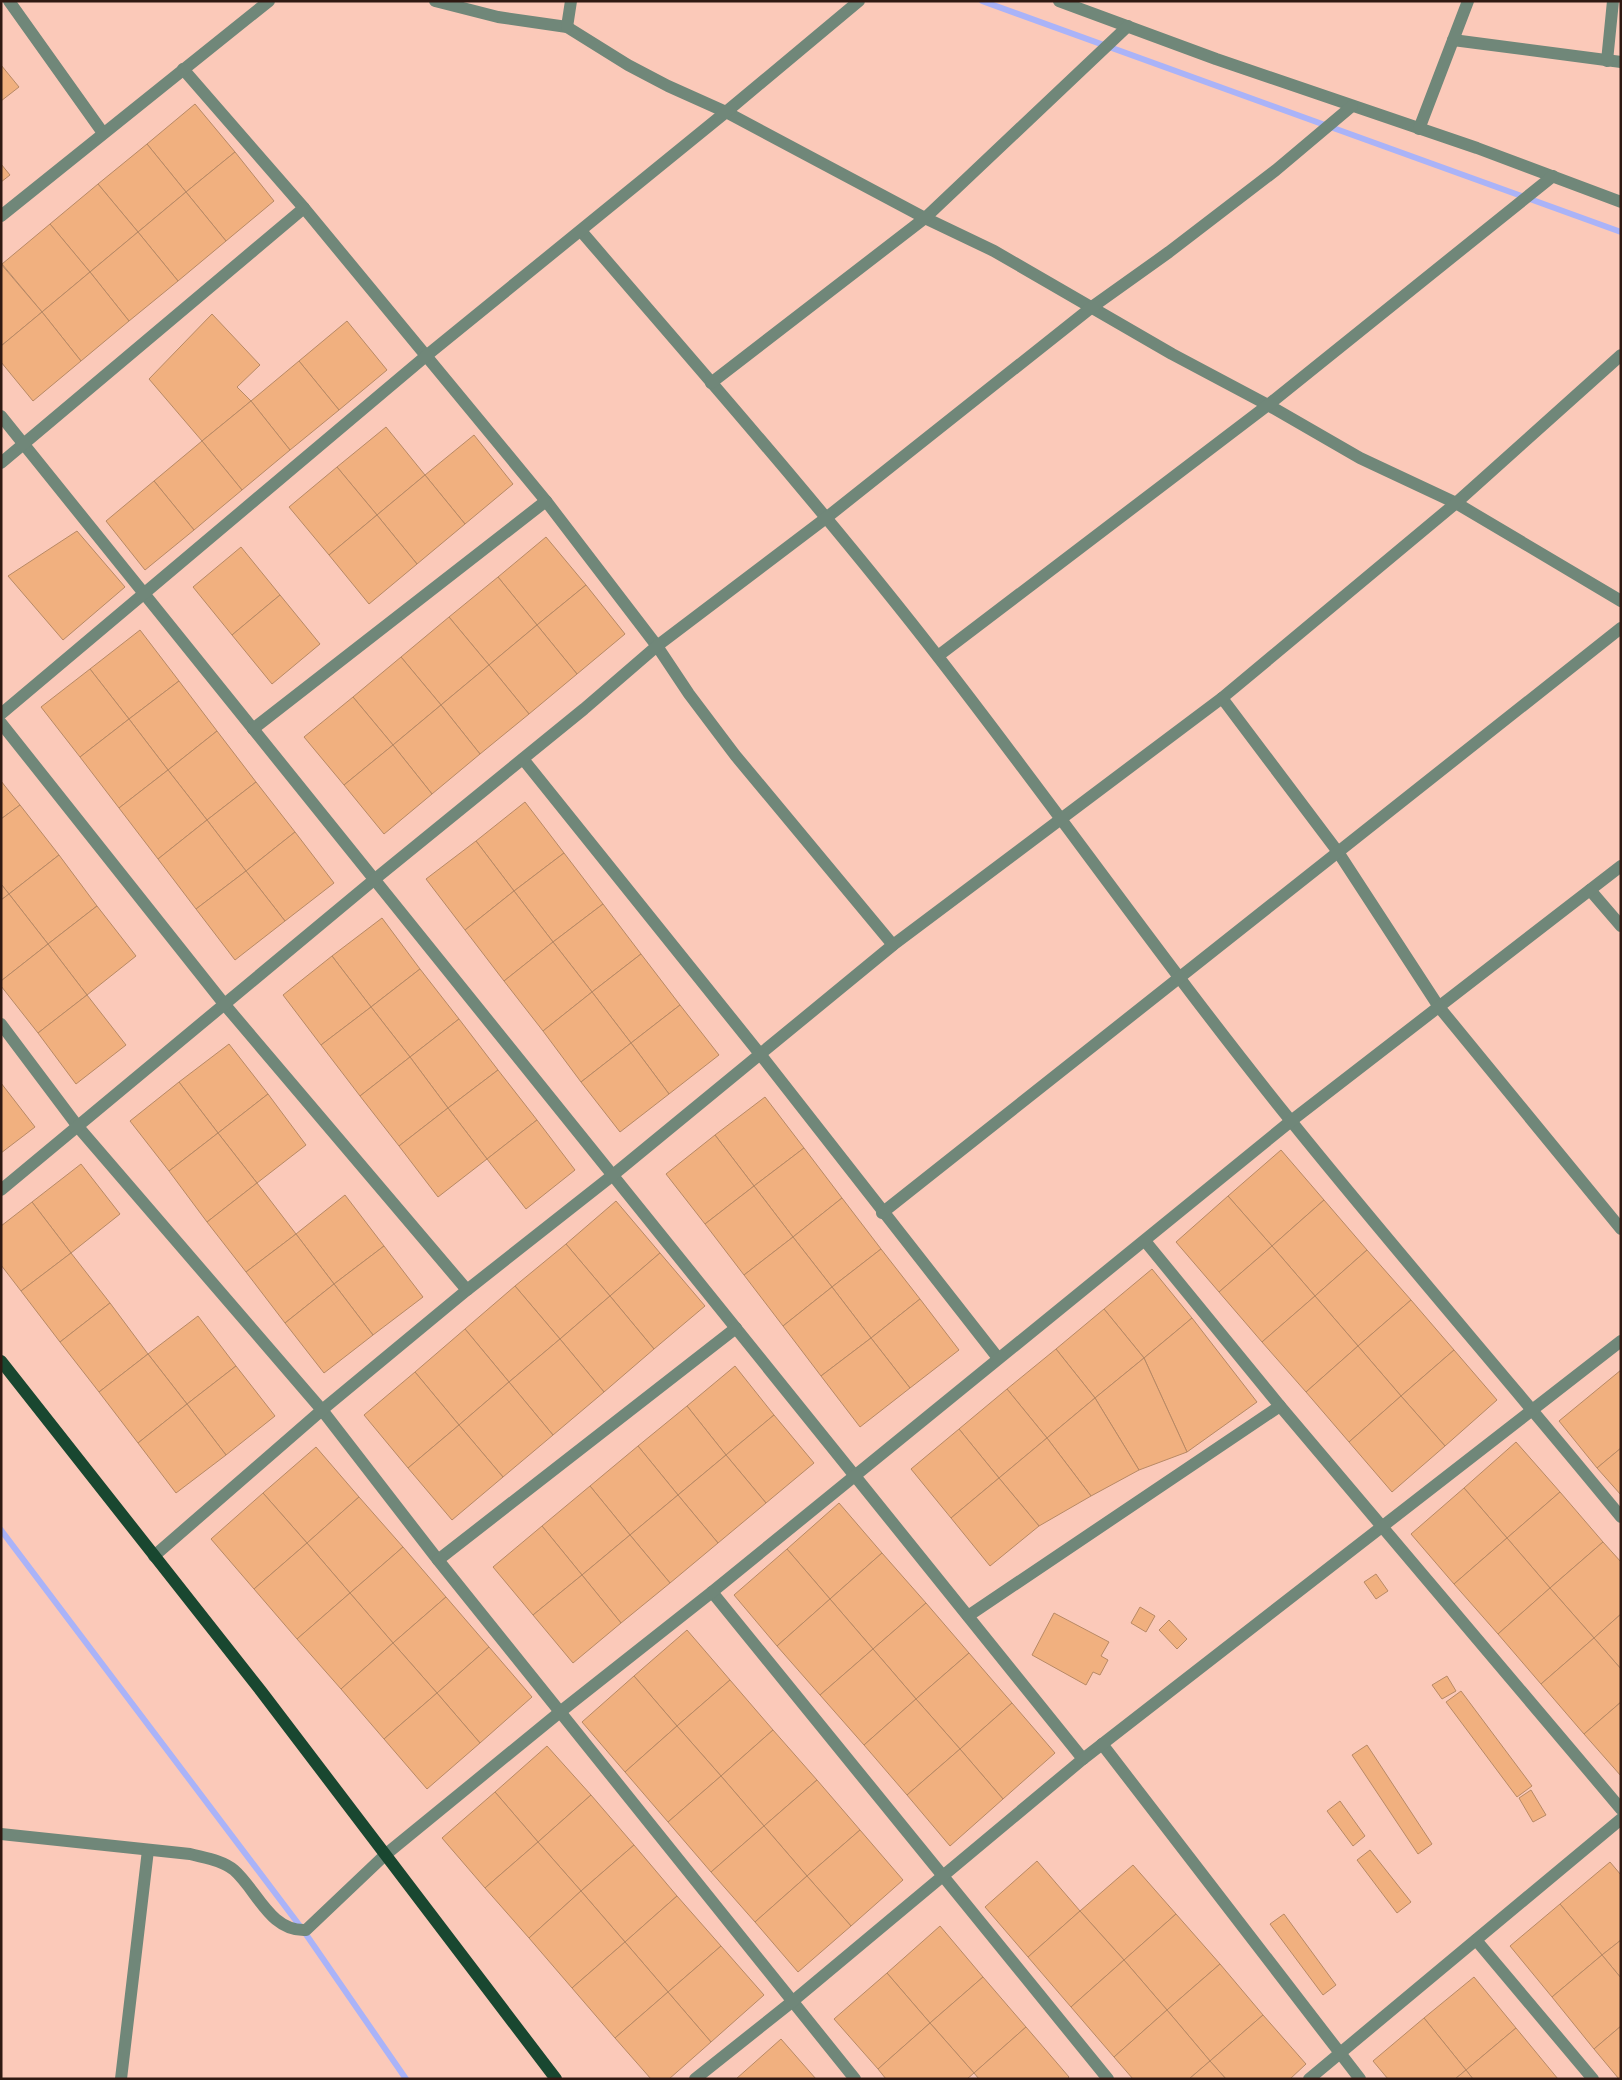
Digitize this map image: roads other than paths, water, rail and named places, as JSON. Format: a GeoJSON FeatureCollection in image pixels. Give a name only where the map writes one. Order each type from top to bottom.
{"type":"FeatureCollection","features":[{"type":"Feature","properties":{"kind":"main road"},"geometry":{"type":"LineString","coordinates":[[1,1361],[154,1556],[556,2079]]}},
{"type":"Feature","properties":{"kind":"street"},"geometry":{"type":"LineString","coordinates":[[9,1],[103,133]]}},
{"type":"Feature","properties":{"kind":"street"},"geometry":{"type":"LineString","coordinates":[[1,216],[269,1]]}},
{"type":"Feature","properties":{"kind":"street"},"geometry":{"type":"LineString","coordinates":[[435,1],[498,17],[567,27],[636,69],[726,112],[924,218],[994,251],[1172,354],[1268,405],[1360,458],[1456,503],[1621,601]]}},
{"type":"Feature","properties":{"kind":"street"},"geometry":{"type":"LineString","coordinates":[[567,27],[571,1]]}},
{"type":"Feature","properties":{"kind":"street"},"geometry":{"type":"LineString","coordinates":[[1,714],[143,592],[426,356],[726,112],[859,1]]}},
{"type":"Feature","properties":{"kind":"street"},"geometry":{"type":"LineString","coordinates":[[1059,1],[1553,176],[1621,202]]}},
{"type":"Feature","properties":{"kind":"street"},"geometry":{"type":"LineString","coordinates":[[1419,129],[1468,1]]}},
{"type":"Feature","properties":{"kind":"street"},"geometry":{"type":"LineString","coordinates":[[1607,60],[1613,1]]}},
{"type":"Feature","properties":{"kind":"street"},"geometry":{"type":"LineString","coordinates":[[711,383],[924,218],[1128,26]]}},
{"type":"Feature","properties":{"kind":"street"},"geometry":{"type":"LineString","coordinates":[[1453,40],[1621,62]]}},
{"type":"Feature","properties":{"kind":"street"},"geometry":{"type":"LineString","coordinates":[[183,70],[304,208],[546,501],[657,646],[689,694],[734,754],[893,945]]}},
{"type":"Feature","properties":{"kind":"street"},"geometry":{"type":"LineString","coordinates":[[1,1190],[79,1128],[375,879],[523,759],[657,646],[826,518],[1092,307],[1169,252],[1276,170],[1352,106]]}},
{"type":"Feature","properties":{"kind":"street"},"geometry":{"type":"LineString","coordinates":[[938,656],[1268,405],[1553,176]]}},
{"type":"Feature","properties":{"kind":"street"},"geometry":{"type":"LineString","coordinates":[[1,463],[304,208]]}},
{"type":"Feature","properties":{"kind":"street"},"geometry":{"type":"LineString","coordinates":[[580,231],[826,518],[938,656],[1062,818],[1179,977],[1291,1122],[1621,1518]]}},
{"type":"Feature","properties":{"kind":"street"},"geometry":{"type":"LineString","coordinates":[[154,1556],[322,1410],[467,1290],[613,1175],[893,945],[1222,698],[1456,503],[1621,355]]}},
{"type":"Feature","properties":{"kind":"street"},"geometry":{"type":"LineString","coordinates":[[1,416],[1083,1758]]}},
{"type":"Feature","properties":{"kind":"street"},"geometry":{"type":"LineString","coordinates":[[253,728],[546,501]]}},
{"type":"Feature","properties":{"kind":"street"},"geometry":{"type":"LineString","coordinates":[[882,1213],[1621,628]]}},
{"type":"Feature","properties":{"kind":"street"},"geometry":{"type":"LineString","coordinates":[[1222,698],[1338,852],[1439,1006],[1621,1229]]}},
{"type":"Feature","properties":{"kind":"street"},"geometry":{"type":"LineString","coordinates":[[1,723],[225,1005],[467,1290]]}},
{"type":"Feature","properties":{"kind":"street"},"geometry":{"type":"LineString","coordinates":[[523,759],[760,1054],[882,1213],[998,1358]]}},
{"type":"Feature","properties":{"kind":"street"},"geometry":{"type":"LineString","coordinates":[[1,1834],[190,1854],[225,1864],[235,1871],[273,1916],[286,1927],[306,1930],[385,1855],[560,1712],[712,1592],[1291,1122],[1621,866]]}},
{"type":"Feature","properties":{"kind":"street"},"geometry":{"type":"LineString","coordinates":[[1590,890],[1621,926]]}},
{"type":"Feature","properties":{"kind":"street"},"geometry":{"type":"LineString","coordinates":[[1,1024],[79,1128],[322,1410],[438,1560],[855,2079]]}},
{"type":"Feature","properties":{"kind":"street"},"geometry":{"type":"LineString","coordinates":[[1145,1241],[1280,1406],[1621,1809]]}},
{"type":"Feature","properties":{"kind":"street"},"geometry":{"type":"LineString","coordinates":[[438,1560],[736,1328]]}},
{"type":"Feature","properties":{"kind":"street"},"geometry":{"type":"LineString","coordinates":[[695,2079],[793,2001],[1083,1758],[1383,1528],[1532,1409],[1621,1341]]}},
{"type":"Feature","properties":{"kind":"street"},"geometry":{"type":"LineString","coordinates":[[968,1616],[1280,1406]]}},
{"type":"Feature","properties":{"kind":"street"},"geometry":{"type":"LineString","coordinates":[[712,1592],[1108,2079]]}},
{"type":"Feature","properties":{"kind":"street"},"geometry":{"type":"LineString","coordinates":[[1102,1744],[1360,2079]]}},
{"type":"Feature","properties":{"kind":"street"},"geometry":{"type":"LineString","coordinates":[[1309,2079],[1621,1819]]}},
{"type":"Feature","properties":{"kind":"street"},"geometry":{"type":"LineString","coordinates":[[121,2079],[148,1850]]}},
{"type":"Feature","properties":{"kind":"street"},"geometry":{"type":"LineString","coordinates":[[1476,1940],[1593,2079]]}},
{"type":"Feature","properties":{"kind":"waterway"},"geometry":{"type":"LineString","coordinates":[[982,1],[1621,232]]}},
{"type":"Feature","properties":{"kind":"waterway"},"geometry":{"type":"LineString","coordinates":[[1,1530],[303,1930],[406,2079]]}}]}
